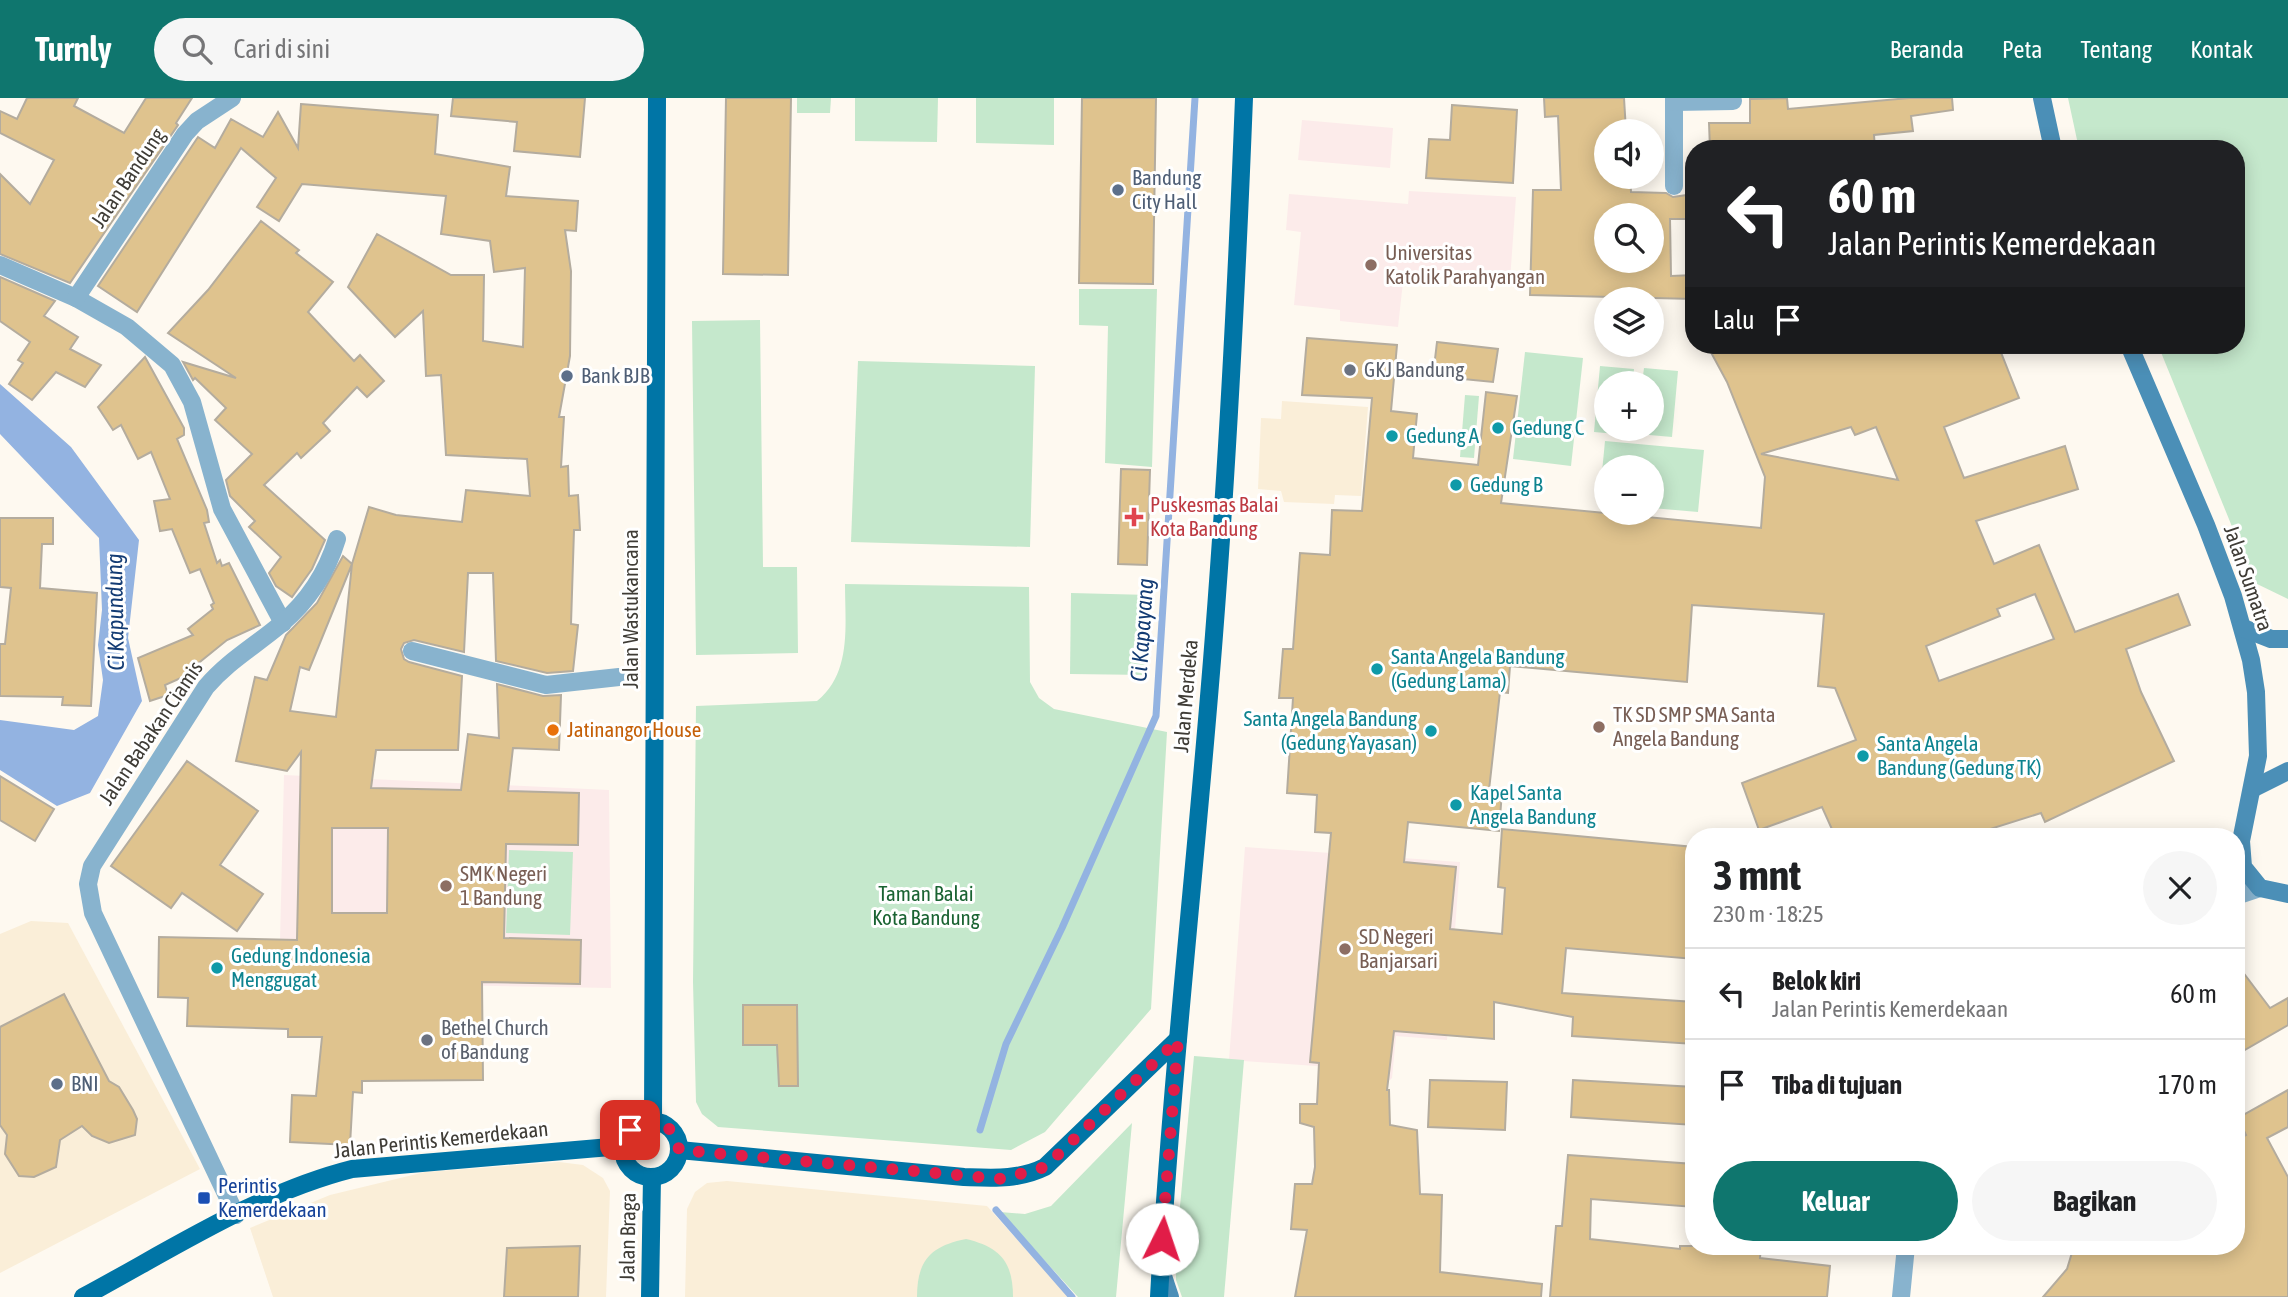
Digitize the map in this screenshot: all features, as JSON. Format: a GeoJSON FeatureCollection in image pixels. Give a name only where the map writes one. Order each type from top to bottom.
{"type":"FeatureCollection","features":[{"type":"Feature","properties":{"kind":"main road","name":"Jalan Wastukancana"},"geometry":{"type":"LineString","coordinates":[[653,1121],[657,98]]}},
{"type":"Feature","properties":{"kind":"main road","name":"Jalan Merdeka"},"geometry":{"type":"LineString","coordinates":[[1159,1297],[1178,1040],[1214,636],[1234,341],[1244,98]]}},
{"type":"Feature","properties":{"kind":"main road"},"geometry":{"type":"LineString","coordinates":[[679,1150],[964,1177],[1002,1179],[1019,1176],[1045,1167],[1178,1040]]}},
{"type":"Feature","properties":{"kind":"main road"},"geometry":{"type":"LineString","coordinates":[[645,1121],[653,1121],[672,1130],[679,1150],[668,1172],[652,1177],[636,1174],[629,1168],[622,1146],[630,1130],[645,1121]]}},
{"type":"Feature","properties":{"kind":"main road","name":"Jalan Perintis Kemerdekaan"},"geometry":{"type":"LineString","coordinates":[[83,1297],[236,1215],[312,1179],[352,1169],[622,1146]]}},
{"type":"Feature","properties":{"kind":"main road","name":"Jalan Braga"},"geometry":{"type":"LineString","coordinates":[[650,1297],[652,1177]]}},
{"type":"Feature","properties":{"kind":"street","name":"Jalan Bandung"},"geometry":{"type":"LineString","coordinates":[[76,298],[185,134],[197,121],[232,98]]}},
{"type":"Feature","properties":{"kind":"street"},"geometry":{"type":"LineString","coordinates":[[2042,98],[2051,140]]}},
{"type":"Feature","properties":{"kind":"street"},"geometry":{"type":"LineString","coordinates":[[1674,186],[1674,100],[1733,101]]}},
{"type":"Feature","properties":{"kind":"street"},"geometry":{"type":"LineString","coordinates":[[0,265],[76,298],[127,327],[172,365],[192,402],[222,509],[283,623]]}},
{"type":"Feature","properties":{"kind":"street","name":"Jalan Sumatra"},"geometry":{"type":"LineString","coordinates":[[2133,354],[2206,525],[2243,628],[2256,692],[2258,735],[2254,788],[2245,828]]}},
{"type":"Feature","properties":{"kind":"street","name":"Jalan Babakan Ciamis"},"geometry":{"type":"LineString","coordinates":[[236,1215],[93,913],[88,884],[92,866],[109,835],[206,687],[222,668],[283,623],[317,583],[337,539]]}},
{"type":"Feature","properties":{"kind":"street"},"geometry":{"type":"LineString","coordinates":[[2243,628],[2271,639],[2288,639]]}},
{"type":"Feature","properties":{"kind":"street"},"geometry":{"type":"LineString","coordinates":[[412,651],[546,685],[619,677]]}},
{"type":"Feature","properties":{"kind":"street"},"geometry":{"type":"LineString","coordinates":[[2254,788],[2288,771]]}},
{"type":"Feature","properties":{"kind":"street"},"geometry":{"type":"LineString","coordinates":[[2240,828],[2246,820]]}},
{"type":"Feature","properties":{"kind":"street","name":"Jalan Sumatra"},"geometry":{"type":"LineString","coordinates":[[2245,866],[2250,879],[2260,887]]}},
{"type":"Feature","properties":{"kind":"street"},"geometry":{"type":"LineString","coordinates":[[2245,893],[2260,887],[2288,894]]}},
{"type":"Feature","properties":{"kind":"street"},"geometry":{"type":"LineString","coordinates":[[1901,1297],[1905,1255]]}},
{"type":"Feature","properties":{"kind":"street"},"geometry":{"type":"LineString","coordinates":[[1160,1266],[1170,1297]]}},
{"type":"Feature","properties":{"kind":"shaded area"},"geometry":{"type":"Polygon","coordinates":[[[1302,120],[1393,128],[1390,168],[1298,160],[1302,120]]]}},
{"type":"Feature","properties":{"kind":"shaded area"},"geometry":{"type":"Polygon","coordinates":[[[1409,191],[1516,197],[1510,280],[1404,273],[1398,327],[1340,321],[1340,310],[1294,305],[1301,232],[1286,230],[1289,194],[1408,204],[1409,191]]]}},
{"type":"Feature","properties":{"kind":"shaded area"},"geometry":{"type":"Polygon","coordinates":[[[1282,401],[1368,407],[1361,496],[1335,495],[1334,504],[1284,502],[1281,491],[1258,489],[1261,418],[1281,419],[1282,401]]]}},
{"type":"Feature","properties":{"kind":"shaded area","name":"SMK Negeri 1 Bandung"},"geometry":{"type":"Polygon","coordinates":[[[284,775],[609,790],[611,988],[279,982],[284,775]]]}},
{"type":"Feature","properties":{"kind":"shaded area","name":"SD Negeri Banjarsari"},"geometry":{"type":"Polygon","coordinates":[[[1245,847],[1460,862],[1447,1040],[1396,1036],[1390,1080],[1347,1074],[1344,1068],[1229,1060],[1245,847]]]}},
{"type":"Feature","properties":{"kind":"shaded area"},"geometry":{"type":"Polygon","coordinates":[[[31,921],[68,923],[200,1169],[0,1273],[0,934],[31,921]]]}},
{"type":"Feature","properties":{"kind":"shaded area"},"geometry":{"type":"Polygon","coordinates":[[[559,1162],[583,1165],[603,1178],[610,1191],[606,1297],[273,1297],[250,1228],[330,1195],[425,1172],[559,1162]]]}},
{"type":"Feature","properties":{"kind":"shaded area"},"geometry":{"type":"Polygon","coordinates":[[[727,1181],[987,1206],[1069,1297],[685,1297],[687,1209],[695,1192],[707,1183],[727,1181]]]}},
{"type":"Feature","properties":{"kind":"green space"},"geometry":{"type":"Polygon","coordinates":[[[797,98],[831,98],[830,113],[797,113],[797,98]]]}},
{"type":"Feature","properties":{"kind":"green space"},"geometry":{"type":"Polygon","coordinates":[[[855,98],[938,98],[937,142],[855,141],[855,98]]]}},
{"type":"Feature","properties":{"kind":"green space"},"geometry":{"type":"Polygon","coordinates":[[[976,98],[1054,98],[1054,145],[976,143],[976,98]]]}},
{"type":"Feature","properties":{"kind":"green space"},"geometry":{"type":"Polygon","coordinates":[[[2068,98],[2288,98],[2288,599],[2255,583],[2162,354],[2245,354],[2245,140],[2077,140],[2068,98]]]}},
{"type":"Feature","properties":{"kind":"green space"},"geometry":{"type":"Polygon","coordinates":[[[1079,289],[1157,289],[1152,467],[1105,463],[1108,326],[1079,325],[1079,289]]]}},
{"type":"Feature","properties":{"kind":"green space"},"geometry":{"type":"Polygon","coordinates":[[[760,320],[763,567],[797,567],[798,653],[696,655],[692,321],[760,320]]]}},
{"type":"Feature","properties":{"kind":"green space"},"geometry":{"type":"Polygon","coordinates":[[[1525,352],[1583,358],[1571,466],[1513,459],[1525,352]]]}},
{"type":"Feature","properties":{"kind":"green space"},"geometry":{"type":"Polygon","coordinates":[[[858,361],[1035,366],[1030,547],[851,542],[858,361]]]}},
{"type":"Feature","properties":{"kind":"green space"},"geometry":{"type":"Polygon","coordinates":[[[1600,366],[1634,369],[1634,371],[1600,371],[1600,366]]]}},
{"type":"Feature","properties":{"kind":"green space"},"geometry":{"type":"Polygon","coordinates":[[[1644,368],[1678,371],[1672,437],[1664,436],[1664,371],[1644,371],[1644,368]]]}},
{"type":"Feature","properties":{"kind":"green space"},"geometry":{"type":"Polygon","coordinates":[[[1465,395],[1479,396],[1474,458],[1460,457],[1465,395]]]}},
{"type":"Feature","properties":{"kind":"green space"},"geometry":{"type":"Polygon","coordinates":[[[1605,441],[1704,450],[1698,512],[1664,509],[1664,455],[1604,455],[1605,441]]]}},
{"type":"Feature","properties":{"kind":"green space","name":"Taman Balai Kota Bandung"},"geometry":{"type":"Polygon","coordinates":[[[845,584],[1029,587],[1030,682],[1039,698],[1054,709],[1167,732],[1151,1009],[1045,1132],[1011,1150],[718,1127],[702,1114],[696,1102],[693,982],[696,706],[817,701],[836,677],[841,662],[845,632],[845,584]]]}},
{"type":"Feature","properties":{"kind":"green space"},"geometry":{"type":"Polygon","coordinates":[[[1071,593],[1150,595],[1148,675],[1070,674],[1071,593]]]}},
{"type":"Feature","properties":{"kind":"green space"},"geometry":{"type":"Polygon","coordinates":[[[509,850],[573,852],[570,935],[506,933],[509,850]]]}},
{"type":"Feature","properties":{"kind":"green space"},"geometry":{"type":"Polygon","coordinates":[[[1194,1056],[1244,1060],[1224,1297],[1182,1297],[1176,1280],[1176,1249],[1194,1056]]]}},
{"type":"Feature","properties":{"kind":"green space"},"geometry":{"type":"Polygon","coordinates":[[[1132,1123],[1116,1297],[1078,1297],[1000,1212],[1025,1214],[1051,1206],[1132,1123]]]}},
{"type":"Feature","properties":{"kind":"green space"},"geometry":{"type":"Polygon","coordinates":[[[966,1239],[988,1247],[1002,1258],[1010,1274],[1013,1297],[917,1297],[920,1273],[928,1257],[944,1246],[966,1239]]]}},
{"type":"Feature","properties":{"kind":"water","name":"Ci Kapundung"},"geometry":{"type":"Polygon","coordinates":[[[0,384],[71,447],[139,540],[128,638],[142,701],[90,793],[57,806],[0,770],[0,720],[74,730],[98,716],[103,680],[98,645],[102,610],[99,538],[0,434],[0,384]]]}},
{"type":"Feature","properties":{"kind":"building"},"geometry":{"type":"Polygon","coordinates":[[[27,98],[78,98],[74,106],[124,133],[146,98],[192,98],[176,123],[178,125],[70,283],[0,254],[0,174],[30,204],[54,160],[0,133],[0,111],[17,119],[27,98]]]}},
{"type":"Feature","properties":{"kind":"building"},"geometry":{"type":"Polygon","coordinates":[[[453,98],[585,98],[580,157],[514,151],[517,122],[451,116],[453,98]]]}},
{"type":"Feature","properties":{"kind":"building"},"geometry":{"type":"Polygon","coordinates":[[[726,98],[791,98],[788,275],[723,274],[726,98]]]}},
{"type":"Feature","properties":{"kind":"building","name":"Bandung City Hall"},"geometry":{"type":"Polygon","coordinates":[[[1082,98],[1156,98],[1153,284],[1079,283],[1082,98]]]}},
{"type":"Feature","properties":{"kind":"building"},"geometry":{"type":"Polygon","coordinates":[[[1544,98],[1624,98],[1625,119],[1594,119],[1594,189],[1631,189],[1631,192],[1666,193],[1673,197],[1685,195],[1685,219],[1670,219],[1671,276],[1685,275],[1685,299],[1664,298],[1664,287],[1594,287],[1594,297],[1530,295],[1533,190],[1561,190],[1558,116],[1545,117],[1544,98]]]}},
{"type":"Feature","properties":{"kind":"building"},"geometry":{"type":"Polygon","coordinates":[[[1787,98],[1788,109],[1909,98],[1952,98],[1953,110],[1911,116],[1913,131],[1874,135],[1874,140],[1710,140],[1709,123],[1750,123],[1750,99],[1787,98]]]}},
{"type":"Feature","properties":{"kind":"building"},"geometry":{"type":"Polygon","coordinates":[[[301,104],[438,115],[435,154],[510,167],[506,196],[578,201],[576,231],[565,230],[571,271],[570,356],[559,417],[564,417],[561,467],[568,466],[569,496],[578,495],[580,530],[574,530],[571,624],[578,625],[573,671],[547,673],[496,661],[493,573],[468,573],[464,652],[414,640],[404,643],[401,649],[404,659],[409,662],[462,676],[458,750],[376,750],[371,788],[461,790],[468,734],[499,738],[497,684],[543,696],[561,695],[559,750],[513,748],[508,791],[579,793],[578,845],[506,844],[504,938],[581,940],[580,984],[482,982],[483,1080],[362,1081],[362,1093],[353,1092],[350,1145],[290,1142],[292,1095],[316,1096],[322,1037],[288,1037],[288,1029],[187,1026],[188,998],[158,997],[159,937],[297,940],[301,752],[287,771],[236,761],[255,677],[267,680],[286,635],[317,603],[343,556],[352,564],[369,507],[396,515],[462,522],[466,490],[530,496],[527,459],[446,455],[441,375],[426,376],[423,311],[395,337],[348,287],[377,234],[451,275],[484,275],[483,341],[523,347],[525,268],[494,272],[490,241],[441,234],[446,196],[302,184],[279,221],[257,207],[276,178],[241,148],[137,312],[98,286],[198,137],[215,148],[231,119],[263,137],[278,112],[298,148],[301,104]],[[352,564],[309,670],[300,667],[290,711],[336,717],[352,564]],[[332,828],[332,913],[387,913],[388,828],[332,828]]]}},
{"type":"Feature","properties":{"kind":"building"},"geometry":{"type":"Polygon","coordinates":[[[1452,105],[1517,110],[1513,183],[1426,178],[1429,139],[1450,140],[1452,105]]]}},
{"type":"Feature","properties":{"kind":"building"},"geometry":{"type":"Polygon","coordinates":[[[261,221],[299,250],[296,253],[333,282],[308,312],[354,361],[360,355],[384,381],[367,397],[357,387],[323,423],[330,431],[301,458],[297,453],[264,485],[325,540],[312,569],[292,597],[276,586],[269,573],[281,557],[249,527],[255,521],[230,496],[226,480],[252,454],[215,420],[226,408],[195,378],[193,380],[183,362],[236,378],[168,333],[208,290],[261,221]]]}},
{"type":"Feature","properties":{"kind":"building"},"geometry":{"type":"Polygon","coordinates":[[[0,277],[55,301],[44,316],[78,337],[70,349],[101,365],[85,387],[56,372],[32,400],[9,384],[23,363],[18,360],[30,342],[0,321],[0,277]]]}},
{"type":"Feature","properties":{"kind":"building"},"geometry":{"type":"Polygon","coordinates":[[[1307,338],[1397,345],[1391,411],[1417,414],[1413,458],[1478,465],[1486,392],[1517,396],[1501,503],[1594,512],[1594,525],[1664,525],[1664,519],[1761,528],[1765,477],[1727,382],[1712,354],[2002,354],[2019,398],[1944,427],[1964,478],[2065,446],[2078,489],[1976,521],[1994,564],[2039,545],[2075,632],[2178,594],[2190,625],[2126,649],[2141,692],[2174,761],[2045,822],[2041,813],[1993,828],[1831,828],[1822,807],[1758,828],[1742,783],[1856,740],[1835,688],[1818,686],[1824,614],[1692,605],[1687,682],[1510,666],[1508,693],[1500,692],[1489,790],[1502,791],[1499,831],[1408,822],[1404,862],[1456,867],[1450,929],[1502,934],[1505,888],[1498,887],[1502,829],[1685,846],[1685,958],[1566,948],[1562,993],[1685,1001],[1685,1043],[1572,1036],[1573,1017],[1494,1002],[1494,1039],[1394,1031],[1387,1090],[1390,1125],[1417,1130],[1420,1194],[1442,1195],[1440,1272],[1542,1284],[1541,1297],[1295,1297],[1307,1230],[1291,1229],[1295,1184],[1312,1184],[1315,1167],[1314,1127],[1300,1123],[1300,1104],[1317,1104],[1319,1063],[1310,1062],[1331,833],[1315,832],[1317,795],[1287,793],[1293,698],[1279,698],[1283,649],[1293,649],[1300,553],[1330,555],[1332,510],[1362,511],[1372,398],[1302,395],[1307,338]],[[1851,427],[1761,454],[1898,480],[1876,427],[1855,435],[1851,427]],[[2035,594],[1997,609],[2000,616],[1926,646],[1939,681],[2054,639],[2035,594]]]}},
{"type":"Feature","properties":{"kind":"building"},"geometry":{"type":"Polygon","coordinates":[[[1437,342],[1498,349],[1493,382],[1433,376],[1437,342]]]}},
{"type":"Feature","properties":{"kind":"building"},"geometry":{"type":"Polygon","coordinates":[[[145,357],[184,428],[184,435],[177,439],[207,510],[209,522],[204,523],[217,563],[220,560],[222,566],[229,563],[260,625],[227,640],[190,670],[192,673],[165,685],[168,695],[150,701],[138,658],[193,635],[188,629],[213,609],[211,605],[214,603],[200,569],[190,573],[172,529],[160,531],[154,501],[170,499],[151,452],[138,459],[121,425],[113,430],[98,407],[145,357]]]}},
{"type":"Feature","properties":{"kind":"building","name":"Puskesmas Balai Kota Bandung"},"geometry":{"type":"Polygon","coordinates":[[[1121,469],[1150,470],[1147,565],[1118,564],[1121,469]]]}},
{"type":"Feature","properties":{"kind":"building"},"geometry":{"type":"Polygon","coordinates":[[[0,518],[53,518],[53,544],[42,544],[40,588],[97,593],[91,706],[62,705],[63,697],[0,696],[0,644],[5,644],[11,588],[0,587],[0,518]]]}},
{"type":"Feature","properties":{"kind":"building"},"geometry":{"type":"Polygon","coordinates":[[[187,761],[258,811],[220,865],[263,894],[237,931],[182,893],[171,908],[111,866],[187,761]]]}},
{"type":"Feature","properties":{"kind":"building"},"geometry":{"type":"Polygon","coordinates":[[[0,776],[54,809],[35,841],[0,820],[0,776]]]}},
{"type":"Feature","properties":{"kind":"building"},"geometry":{"type":"Polygon","coordinates":[[[2245,975],[2270,1008],[2288,998],[2288,1025],[2245,1050],[2245,975]]]}},
{"type":"Feature","properties":{"kind":"building","name":"BNI"},"geometry":{"type":"Polygon","coordinates":[[[64,994],[109,1081],[119,1087],[133,1110],[137,1119],[135,1135],[109,1143],[92,1136],[82,1126],[60,1140],[56,1167],[34,1177],[19,1176],[5,1154],[7,1135],[0,1125],[0,1027],[64,994]]]}},
{"type":"Feature","properties":{"kind":"building"},"geometry":{"type":"Polygon","coordinates":[[[743,1005],[797,1005],[798,1086],[779,1086],[777,1045],[743,1045],[743,1005]]]}},
{"type":"Feature","properties":{"kind":"building"},"geometry":{"type":"Polygon","coordinates":[[[1430,1080],[1507,1082],[1505,1130],[1428,1127],[1430,1080]]]}},
{"type":"Feature","properties":{"kind":"building"},"geometry":{"type":"Polygon","coordinates":[[[1573,1080],[1685,1086],[1685,1124],[1571,1117],[1573,1080]]]}},
{"type":"Feature","properties":{"kind":"building"},"geometry":{"type":"Polygon","coordinates":[[[2288,1090],[2288,1127],[2267,1138],[2288,1177],[2288,1297],[2043,1297],[2067,1269],[2071,1255],[2245,1255],[2245,1114],[2288,1090]]]}},
{"type":"Feature","properties":{"kind":"building"},"geometry":{"type":"Polygon","coordinates":[[[1568,1155],[1685,1163],[1685,1206],[1591,1199],[1590,1239],[1680,1249],[1680,1246],[1685,1246],[1685,1255],[1760,1255],[1760,1258],[1830,1266],[1827,1297],[1550,1297],[1556,1226],[1562,1226],[1568,1155]]]}},
{"type":"Feature","properties":{"kind":"building"},"geometry":{"type":"Polygon","coordinates":[[[580,1246],[578,1297],[504,1297],[507,1248],[580,1246]]]}},
{"type":"Feature","properties":{"kind":"waterway","name":"Ci Kapayang"},"geometry":{"type":"LineString","coordinates":[[980,1130],[1006,1044],[1062,928],[1156,716],[1195,98]]}},
{"type":"Feature","properties":{"kind":"waterway","name":"Ci Kapayang"},"geometry":{"type":"LineString","coordinates":[[996,1210],[1072,1297]]}},
{"type":"Feature","properties":{"kind":"place","name":"Bandung City Hall"},"geometry":{"type":"Point","coordinates":[1118,190]}},
{"type":"Feature","properties":{"kind":"place","name":"Universitas Katolik Parahyangan"},"geometry":{"type":"Point","coordinates":[1371,265]}},
{"type":"Feature","properties":{"kind":"place","name":"GKJ Bandung"},"geometry":{"type":"Point","coordinates":[1350,370]}},
{"type":"Feature","properties":{"kind":"place","name":"Bank BJB"},"geometry":{"type":"Point","coordinates":[567,376]}},
{"type":"Feature","properties":{"kind":"place","name":"Gedung C"},"geometry":{"type":"Point","coordinates":[1498,428]}},
{"type":"Feature","properties":{"kind":"place","name":"Gedung A"},"geometry":{"type":"Point","coordinates":[1392,436]}},
{"type":"Feature","properties":{"kind":"place","name":"Gedung B"},"geometry":{"type":"Point","coordinates":[1456,485]}},
{"type":"Feature","properties":{"kind":"place","name":"Puskesmas Balai Kota Bandung"},"geometry":{"type":"Point","coordinates":[1134,517]}},
{"type":"Feature","properties":{"kind":"place","name":"Santa Angela Bandung (Gedung Lama)"},"geometry":{"type":"Point","coordinates":[1377,669]}},
{"type":"Feature","properties":{"kind":"place","name":"TK SD SMP SMA Santa Angela Bandung"},"geometry":{"type":"Point","coordinates":[1599,727]}},
{"type":"Feature","properties":{"kind":"place","name":"Jatinangor House"},"geometry":{"type":"Point","coordinates":[553,730]}},
{"type":"Feature","properties":{"kind":"place","name":"Santa Angela Bandung (Gedung Yayasan)"},"geometry":{"type":"Point","coordinates":[1431,731]}},
{"type":"Feature","properties":{"kind":"place","name":"Santa Angela Bandung (Gedung TK)"},"geometry":{"type":"Point","coordinates":[1863,756]}},
{"type":"Feature","properties":{"kind":"place","name":"Kapel Santa Angela Bandung"},"geometry":{"type":"Point","coordinates":[1456,805]}},
{"type":"Feature","properties":{"kind":"place","name":"SMK Negeri 1 Bandung"},"geometry":{"type":"Point","coordinates":[446,886]}},
{"type":"Feature","properties":{"kind":"place","name":"SD Negeri Banjarsari"},"geometry":{"type":"Point","coordinates":[1345,949]}},
{"type":"Feature","properties":{"kind":"place","name":"Gedung Indonesia Menggugat"},"geometry":{"type":"Point","coordinates":[217,968]}},
{"type":"Feature","properties":{"kind":"place","name":"Bethel Church of Bandung"},"geometry":{"type":"Point","coordinates":[427,1040]}},
{"type":"Feature","properties":{"kind":"place","name":"BNI"},"geometry":{"type":"Point","coordinates":[57,1084]}},
{"type":"Feature","properties":{"kind":"place","name":"Perintis Kemerdekaan"},"geometry":{"type":"Point","coordinates":[204,1198]}},
{"type":"Feature","properties":{"kind":"route"},"geometry":{"type":"LineString","coordinates":[[630,1130],[645,1121],[664,1124],[678,1139],[679,1150],[1002,1179],[1045,1167],[1178,1040],[1162,1239]]}}]}
